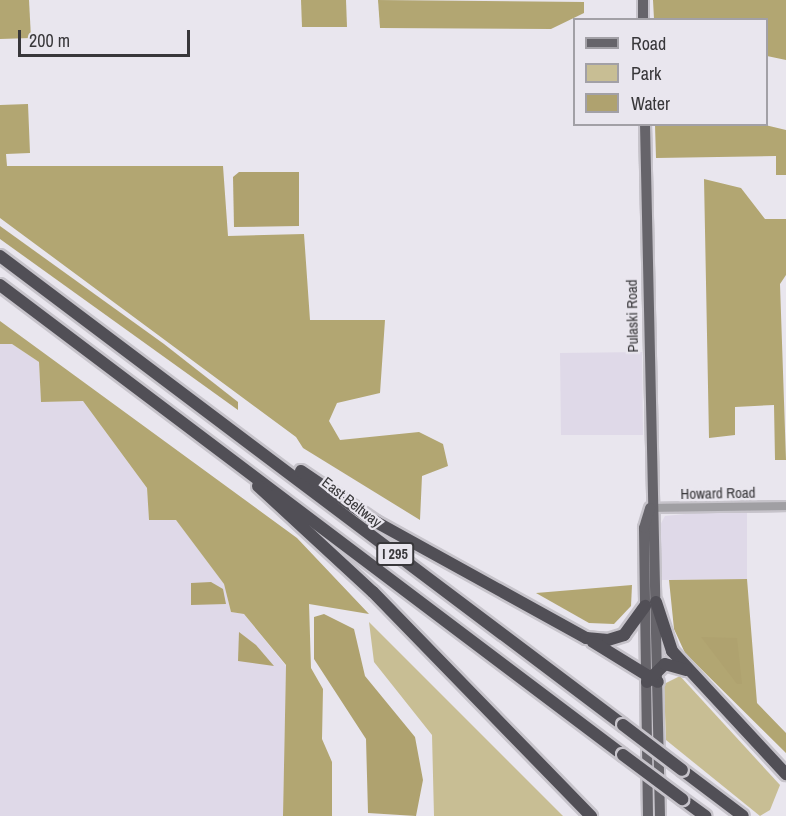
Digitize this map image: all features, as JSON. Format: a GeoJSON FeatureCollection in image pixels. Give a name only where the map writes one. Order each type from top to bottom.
{"type":"FeatureCollection","features":[{"type":"Feature","properties":{"kind":"highway","name":"East Beltway"},"geometry":{"type":"LineString","coordinates":[[0,256],[169,379],[743,816]]}},
{"type":"Feature","properties":{"kind":"highway","name":"I 295"},"geometry":{"type":"LineString","coordinates":[[0,285],[705,816]]}},
{"type":"Feature","properties":{"kind":"highway"},"geometry":{"type":"LineString","coordinates":[[169,379],[376,522],[652,675],[674,664],[687,671]]}},
{"type":"Feature","properties":{"kind":"highway"},"geometry":{"type":"LineString","coordinates":[[204,437],[373,592],[591,816]]}},
{"type":"Feature","properties":{"kind":"highway"},"geometry":{"type":"LineString","coordinates":[[586,638],[608,640],[624,635],[651,604],[663,635],[687,671],[786,774]]}},
{"type":"Feature","properties":{"kind":"main road"},"geometry":{"type":"LineString","coordinates":[[643,0],[643,18]]}},
{"type":"Feature","properties":{"kind":"main road","name":"Pulaski Road"},"geometry":{"type":"LineString","coordinates":[[645,126],[650,508],[644,528],[651,604],[652,675],[648,816]]}},
{"type":"Feature","properties":{"kind":"main road","name":"Pulaski Road"},"geometry":{"type":"LineString","coordinates":[[652,675],[660,816]]}},
{"type":"Feature","properties":{"kind":"street","name":"Howard Road"},"geometry":{"type":"LineString","coordinates":[[650,508],[786,506]]}},
{"type":"Feature","properties":{"kind":"shaded area"},"geometry":{"type":"Polygon","coordinates":[[[0,0],[29,0],[31,38],[0,39],[0,0]]]}},
{"type":"Feature","properties":{"kind":"shaded area"},"geometry":{"type":"Polygon","coordinates":[[[301,0],[346,0],[347,27],[302,27],[301,0]]]}},
{"type":"Feature","properties":{"kind":"shaded area"},"geometry":{"type":"Polygon","coordinates":[[[378,0],[584,2],[584,13],[551,29],[380,28],[378,0]]]}},
{"type":"Feature","properties":{"kind":"shaded area"},"geometry":{"type":"Polygon","coordinates":[[[653,0],[786,0],[786,60],[768,56],[768,18],[654,18],[653,0]]]}},
{"type":"Feature","properties":{"kind":"shaded area"},"geometry":{"type":"Polygon","coordinates":[[[28,104],[30,153],[6,154],[7,166],[223,166],[228,236],[304,234],[310,320],[385,320],[380,393],[337,403],[329,421],[340,440],[419,432],[443,444],[448,466],[422,476],[420,520],[303,448],[296,437],[0,218],[0,105],[28,104]]]}},
{"type":"Feature","properties":{"kind":"shaded area"},"geometry":{"type":"Polygon","coordinates":[[[655,126],[768,126],[786,130],[786,175],[776,175],[776,156],[656,158],[655,126]]]}},
{"type":"Feature","properties":{"kind":"shaded area"},"geometry":{"type":"Polygon","coordinates":[[[704,179],[741,188],[765,219],[786,219],[786,275],[780,284],[786,460],[775,460],[774,405],[735,407],[735,435],[709,438],[704,179]]]}},
{"type":"Feature","properties":{"kind":"shaded area"},"geometry":{"type":"Polygon","coordinates":[[[0,321],[297,538],[369,614],[309,604],[311,668],[323,689],[322,739],[332,762],[332,816],[283,816],[286,665],[244,614],[231,612],[224,584],[176,520],[149,520],[147,488],[83,401],[41,402],[39,362],[12,344],[0,344],[0,321]]]}},
{"type":"Feature","properties":{"kind":"shaded area"},"geometry":{"type":"Polygon","coordinates":[[[0,344],[12,344],[39,362],[41,402],[83,401],[147,488],[149,519],[176,520],[224,584],[231,612],[244,614],[286,666],[283,816],[0,816],[0,344]]]}},
{"type":"Feature","properties":{"kind":"shaded area"},"geometry":{"type":"Polygon","coordinates":[[[642,352],[643,435],[561,435],[560,353],[642,352]]]}},
{"type":"Feature","properties":{"kind":"shaded area"},"geometry":{"type":"Polygon","coordinates":[[[747,508],[747,579],[660,580],[659,527],[665,516],[747,508]]]}},
{"type":"Feature","properties":{"kind":"shaded area"},"geometry":{"type":"Polygon","coordinates":[[[747,579],[757,703],[786,733],[786,753],[685,653],[674,629],[669,580],[747,579]]]}},
{"type":"Feature","properties":{"kind":"shaded area"},"geometry":{"type":"Polygon","coordinates":[[[632,585],[631,606],[614,624],[589,623],[536,593],[632,585]]]}},
{"type":"Feature","properties":{"kind":"green space"},"geometry":{"type":"Polygon","coordinates":[[[369,622],[563,816],[434,816],[432,735],[374,662],[369,622]]]}},
{"type":"Feature","properties":{"kind":"green space"},"geometry":{"type":"Polygon","coordinates":[[[680,676],[780,785],[770,810],[760,816],[666,740],[664,684],[680,676]]]}},
{"type":"Feature","properties":{"kind":"water"},"geometry":{"type":"Polygon","coordinates":[[[239,172],[299,172],[299,226],[234,227],[233,177],[239,172]]]}},
{"type":"Feature","properties":{"kind":"water"},"geometry":{"type":"Polygon","coordinates":[[[0,226],[164,344],[238,402],[238,410],[0,239],[0,226]]]}},
{"type":"Feature","properties":{"kind":"water"},"geometry":{"type":"Polygon","coordinates":[[[211,582],[223,589],[226,604],[191,605],[191,583],[211,582]]]}},
{"type":"Feature","properties":{"kind":"water"},"geometry":{"type":"Polygon","coordinates":[[[324,614],[354,629],[365,676],[415,737],[423,780],[416,816],[368,813],[366,739],[314,659],[314,617],[324,614]]]}},
{"type":"Feature","properties":{"kind":"water"},"geometry":{"type":"Polygon","coordinates":[[[239,632],[256,645],[274,666],[238,661],[239,632]]]}},
{"type":"Feature","properties":{"kind":"water"},"geometry":{"type":"Polygon","coordinates":[[[701,637],[737,638],[742,684],[737,684],[701,637]]]}}]}
